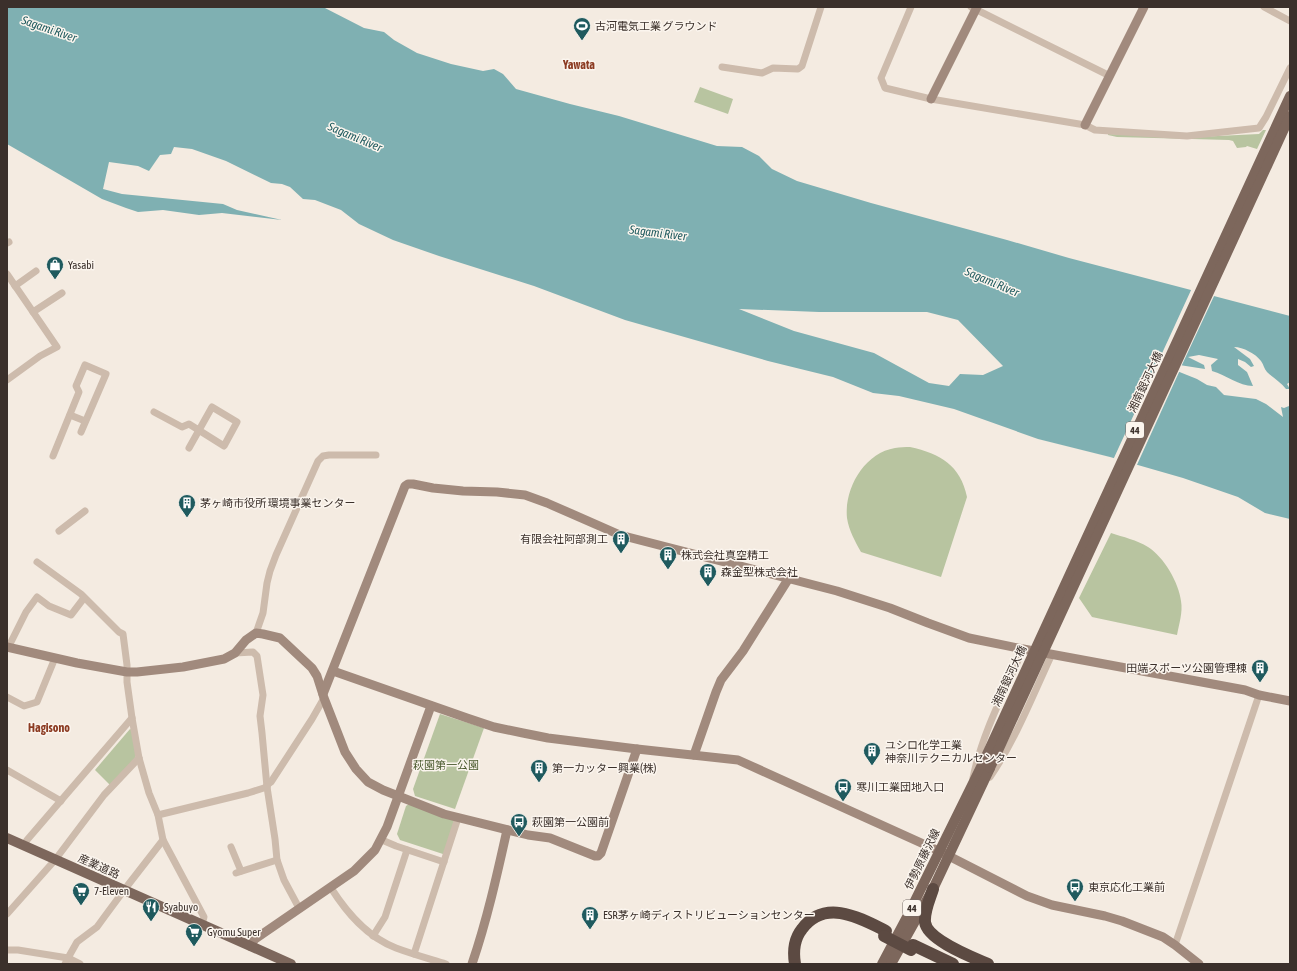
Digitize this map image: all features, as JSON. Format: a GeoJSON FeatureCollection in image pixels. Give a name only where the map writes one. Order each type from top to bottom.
{"type":"FeatureCollection","features":[{"type":"Feature","properties":{"kind":"highway"},"geometry":{"type":"LineString","coordinates":[[932,889],[926,916],[926,926],[928,929],[941,941],[988,964]]}},
{"type":"Feature","properties":{"kind":"highway"},"geometry":{"type":"LineString","coordinates":[[795,964],[794,948],[800,932],[811,919],[822,914],[840,913],[853,915],[939,964]]}},
{"type":"Feature","properties":{"kind":"highway"},"geometry":{"type":"LineString","coordinates":[[802,964],[800,954],[803,939],[809,930],[822,921],[836,919],[845,920],[885,934]]}},
{"type":"Feature","properties":{"kind":"highway"},"geometry":{"type":"LineString","coordinates":[[912,948],[953,964]]}},
{"type":"Feature","properties":{"kind":"main road","name":"湘南銀河大橋"},"geometry":{"type":"LineString","coordinates":[[986,767],[1256,168],[1290,96]]}},
{"type":"Feature","properties":{"kind":"main road","name":"湘南銀河大橋"},"geometry":{"type":"LineString","coordinates":[[986,767],[1290,116]]}},
{"type":"Feature","properties":{"kind":"main road","name":"伊勢原藤沢線"},"geometry":{"type":"LineString","coordinates":[[882,964],[943,853],[986,767]]}},
{"type":"Feature","properties":{"kind":"main road","name":"産業道路"},"geometry":{"type":"LineString","coordinates":[[7,838],[291,964]]}},
{"type":"Feature","properties":{"kind":"main road","name":"伊勢原藤沢線"},"geometry":{"type":"LineString","coordinates":[[891,964],[932,889],[943,853]]}},
{"type":"Feature","properties":{"kind":"street"},"geometry":{"type":"LineString","coordinates":[[722,67],[762,73],[773,68],[798,69],[802,66],[820,7]]}},
{"type":"Feature","properties":{"kind":"street"},"geometry":{"type":"LineString","coordinates":[[911,7],[882,78],[885,88],[931,99],[1085,125],[1095,130],[1187,136],[1259,128],[1266,118],[1290,68]]}},
{"type":"Feature","properties":{"kind":"street"},"geometry":{"type":"LineString","coordinates":[[1085,125],[1144,7]]}},
{"type":"Feature","properties":{"kind":"street"},"geometry":{"type":"LineString","coordinates":[[1264,7],[1290,21]]}},
{"type":"Feature","properties":{"kind":"street"},"geometry":{"type":"LineString","coordinates":[[931,99],[974,8],[1110,76]]}},
{"type":"Feature","properties":{"kind":"street"},"geometry":{"type":"LineString","coordinates":[[1266,118],[1290,123]]}},
{"type":"Feature","properties":{"kind":"street"},"geometry":{"type":"LineString","coordinates":[[12,285],[36,271]]}},
{"type":"Feature","properties":{"kind":"street"},"geometry":{"type":"LineString","coordinates":[[7,274],[12,285],[33,312],[56,347],[40,356],[7,380]]}},
{"type":"Feature","properties":{"kind":"street"},"geometry":{"type":"LineString","coordinates":[[33,312],[62,293]]}},
{"type":"Feature","properties":{"kind":"street"},"geometry":{"type":"LineString","coordinates":[[52,456],[79,392],[76,386],[85,365],[106,374],[81,432]]}},
{"type":"Feature","properties":{"kind":"street"},"geometry":{"type":"LineString","coordinates":[[154,412],[182,427],[189,424],[199,430],[224,446],[237,422],[212,407],[199,430],[189,448]]}},
{"type":"Feature","properties":{"kind":"street"},"geometry":{"type":"LineString","coordinates":[[70,415],[86,421]]}},
{"type":"Feature","properties":{"kind":"street"},"geometry":{"type":"LineString","coordinates":[[84,598],[71,615],[49,606],[37,597],[26,612],[9,644],[55,658],[127,672],[159,670],[224,660],[235,653],[246,640],[256,633],[263,613],[267,583],[274,560],[318,461],[324,456],[329,455],[376,455]]}},
{"type":"Feature","properties":{"kind":"street"},"geometry":{"type":"LineString","coordinates":[[158,815],[248,793],[267,786],[271,782],[308,725],[324,696],[405,486],[408,484],[463,491],[525,495],[620,535],[837,591],[890,608],[969,638],[1239,688],[1259,695],[1290,701]]}},
{"type":"Feature","properties":{"kind":"street"},"geometry":{"type":"LineString","coordinates":[[59,531],[85,511]]}},
{"type":"Feature","properties":{"kind":"street"},"geometry":{"type":"LineString","coordinates":[[37,562],[66,582],[119,632],[123,634],[128,665],[127,672],[132,718],[139,758],[149,793],[158,815],[163,840],[204,917],[202,925]]}},
{"type":"Feature","properties":{"kind":"street"},"geometry":{"type":"LineString","coordinates":[[694,755],[721,680],[743,651],[789,578]]}},
{"type":"Feature","properties":{"kind":"street"},"geometry":{"type":"LineString","coordinates":[[256,633],[275,636],[284,641],[312,668],[317,676],[345,752],[356,769],[368,782],[398,797],[458,818],[528,835],[550,838],[580,851],[598,856],[601,853],[637,749]]}},
{"type":"Feature","properties":{"kind":"street"},"geometry":{"type":"LineString","coordinates":[[974,791],[976,762],[1023,649]]}},
{"type":"Feature","properties":{"kind":"street"},"geometry":{"type":"LineString","coordinates":[[235,653],[253,652],[257,656],[263,696],[260,716],[267,786],[277,860],[284,880],[299,908]]}},
{"type":"Feature","properties":{"kind":"street"},"geometry":{"type":"LineString","coordinates":[[974,791],[997,767],[1020,724],[1052,654]]}},
{"type":"Feature","properties":{"kind":"street"},"geometry":{"type":"LineString","coordinates":[[7,697],[24,706],[37,702],[55,658]]}},
{"type":"Feature","properties":{"kind":"street"},"geometry":{"type":"LineString","coordinates":[[333,671],[494,727],[548,738],[738,760],[943,853],[1027,896],[1052,905],[1122,921],[1163,937],[1199,964]]}},
{"type":"Feature","properties":{"kind":"street"},"geometry":{"type":"LineString","coordinates":[[1175,945],[1259,695]]}},
{"type":"Feature","properties":{"kind":"street"},"geometry":{"type":"LineString","coordinates":[[250,946],[255,939],[354,871],[366,861],[375,850],[382,840],[431,706]]}},
{"type":"Feature","properties":{"kind":"street"},"geometry":{"type":"LineString","coordinates":[[24,845],[132,718]]}},
{"type":"Feature","properties":{"kind":"street"},"geometry":{"type":"LineString","coordinates":[[7,914],[55,860],[104,795],[139,758]]}},
{"type":"Feature","properties":{"kind":"street"},"geometry":{"type":"LineString","coordinates":[[7,770],[61,801]]}},
{"type":"Feature","properties":{"kind":"street"},"geometry":{"type":"LineString","coordinates":[[414,954],[458,818]]}},
{"type":"Feature","properties":{"kind":"street"},"geometry":{"type":"LineString","coordinates":[[472,964],[481,937],[507,830]]}},
{"type":"Feature","properties":{"kind":"street"},"geometry":{"type":"LineString","coordinates":[[67,961],[77,942],[96,927],[163,840]]}},
{"type":"Feature","properties":{"kind":"street"},"geometry":{"type":"LineString","coordinates":[[382,840],[444,862]]}},
{"type":"Feature","properties":{"kind":"street"},"geometry":{"type":"LineString","coordinates":[[231,847],[239,872],[277,860]]}},
{"type":"Feature","properties":{"kind":"street"},"geometry":{"type":"LineString","coordinates":[[373,936],[385,917],[407,850]]}},
{"type":"Feature","properties":{"kind":"street"},"geometry":{"type":"LineString","coordinates":[[331,888],[352,916],[373,936],[396,948],[446,964]]}},
{"type":"Feature","properties":{"kind":"street"},"geometry":{"type":"LineString","coordinates":[[7,950],[18,950],[80,964]]}},
{"type":"Feature","properties":{"kind":"green space"},"geometry":{"type":"Polygon","coordinates":[[[700,87],[733,99],[728,114],[694,102],[700,87]]]}},
{"type":"Feature","properties":{"kind":"green space"},"geometry":{"type":"Polygon","coordinates":[[[1263,130],[1266,130],[1257,149],[1247,146],[1237,148],[1233,141],[1229,140],[1117,137],[1108,135],[1197,137],[1259,134],[1263,130]]]}},
{"type":"Feature","properties":{"kind":"green space"},"geometry":{"type":"Polygon","coordinates":[[[910,447],[931,453],[948,463],[960,477],[967,497],[941,577],[861,552],[852,536],[848,523],[847,507],[849,496],[858,474],[865,465],[884,451],[910,447]]]}},
{"type":"Feature","properties":{"kind":"green space"},"geometry":{"type":"Polygon","coordinates":[[[1111,533],[1148,547],[1160,557],[1170,571],[1180,594],[1182,609],[1177,635],[1092,617],[1079,598],[1111,533]]]}},
{"type":"Feature","properties":{"kind":"green space","name":"萩園第一公園"},"geometry":{"type":"Polygon","coordinates":[[[440,714],[484,728],[455,809],[415,796],[413,789],[440,714]]]}},
{"type":"Feature","properties":{"kind":"green space"},"geometry":{"type":"Polygon","coordinates":[[[130,729],[132,730],[136,755],[134,760],[110,785],[95,770],[130,729]]]}},
{"type":"Feature","properties":{"kind":"green space"},"geometry":{"type":"Polygon","coordinates":[[[409,804],[456,820],[446,855],[400,840],[397,834],[406,806],[409,804]]]}},
{"type":"Feature","properties":{"kind":"water","name":"Sagami River"},"geometry":{"type":"Polygon","coordinates":[[[7,7],[323,7],[364,28],[384,32],[394,40],[417,53],[451,64],[483,71],[494,69],[503,74],[516,89],[619,116],[717,146],[742,147],[759,156],[772,169],[797,181],[1069,258],[1290,316],[1290,382],[1287,384],[1290,389],[1286,389],[1267,372],[1261,361],[1256,356],[1249,351],[1238,347],[1234,347],[1250,359],[1254,366],[1251,367],[1238,359],[1238,365],[1247,372],[1253,386],[1248,386],[1212,371],[1211,365],[1218,359],[1199,355],[1188,357],[1204,365],[1205,369],[1173,364],[1167,367],[1197,379],[1207,385],[1216,387],[1224,395],[1256,399],[1266,404],[1283,417],[1281,407],[1284,408],[1289,406],[1290,399],[1290,519],[1265,513],[1238,497],[1183,478],[1110,457],[1038,439],[954,409],[899,396],[873,393],[833,377],[768,361],[625,320],[534,286],[393,240],[359,224],[341,210],[315,200],[303,199],[290,187],[282,184],[271,183],[226,161],[192,149],[174,147],[171,154],[160,155],[149,171],[138,166],[109,162],[103,189],[122,194],[223,204],[237,210],[282,220],[222,213],[199,215],[163,210],[138,212],[102,199],[7,144],[7,7]],[[739,309],[794,331],[874,353],[929,383],[949,386],[960,374],[983,375],[1003,366],[958,320],[927,312],[819,312],[739,309]]]}},
{"type":"Feature","properties":{"kind":"pier"},"geometry":{"type":"Polygon","coordinates":[[[1192,288],[1215,294],[1181,367],[1171,367],[1180,370],[1136,467],[1113,460],[1192,288]]]}},
{"type":"Feature","properties":{"kind":"place","name":"古河電気工業 グラウンド"},"geometry":{"type":"Point","coordinates":[582,41]}},
{"type":"Feature","properties":{"kind":"place","name":"Yasabi"},"geometry":{"type":"Point","coordinates":[55,280]}},
{"type":"Feature","properties":{"kind":"place","name":"茅ヶ崎市役所 環境事業センター"},"geometry":{"type":"Point","coordinates":[187,518]}},
{"type":"Feature","properties":{"kind":"place","name":"有限会社阿部測工"},"geometry":{"type":"Point","coordinates":[621,554]}},
{"type":"Feature","properties":{"kind":"place","name":"株式会社真空精工"},"geometry":{"type":"Point","coordinates":[668,570]}},
{"type":"Feature","properties":{"kind":"place","name":"森金型株式会社"},"geometry":{"type":"Point","coordinates":[708,587]}},
{"type":"Feature","properties":{"kind":"place","name":"田端スポーツ公園管理棟"},"geometry":{"type":"Point","coordinates":[1260,683]}},
{"type":"Feature","properties":{"kind":"place","name":"ユシロ化学工業 神奈川テクニカルセンター"},"geometry":{"type":"Point","coordinates":[872,766]}},
{"type":"Feature","properties":{"kind":"place","name":"第一カッター興業(株)"},"geometry":{"type":"Point","coordinates":[539,783]}},
{"type":"Feature","properties":{"kind":"place","name":"寒川工業団地入口"},"geometry":{"type":"Point","coordinates":[843,802]}},
{"type":"Feature","properties":{"kind":"place","name":"萩園第一公園前"},"geometry":{"type":"Point","coordinates":[519,837]}},
{"type":"Feature","properties":{"kind":"place","name":"東京応化工業前"},"geometry":{"type":"Point","coordinates":[1075,902]}},
{"type":"Feature","properties":{"kind":"place","name":"7-Eleven"},"geometry":{"type":"Point","coordinates":[81,906]}},
{"type":"Feature","properties":{"kind":"place","name":"Syabuyo"},"geometry":{"type":"Point","coordinates":[151,922]}},
{"type":"Feature","properties":{"kind":"place","name":"ESR茅ヶ崎ディストリビューションセンター"},"geometry":{"type":"Point","coordinates":[590,930]}},
{"type":"Feature","properties":{"kind":"place","name":"Gyomu Super"},"geometry":{"type":"Point","coordinates":[194,947]}},
{"type":"Feature","properties":{"kind":"district","name":"Yawata"},"geometry":{"type":"Point","coordinates":[579,65]}},
{"type":"Feature","properties":{"kind":"district","name":"Hagisono"},"geometry":{"type":"Point","coordinates":[49,728]}}]}
